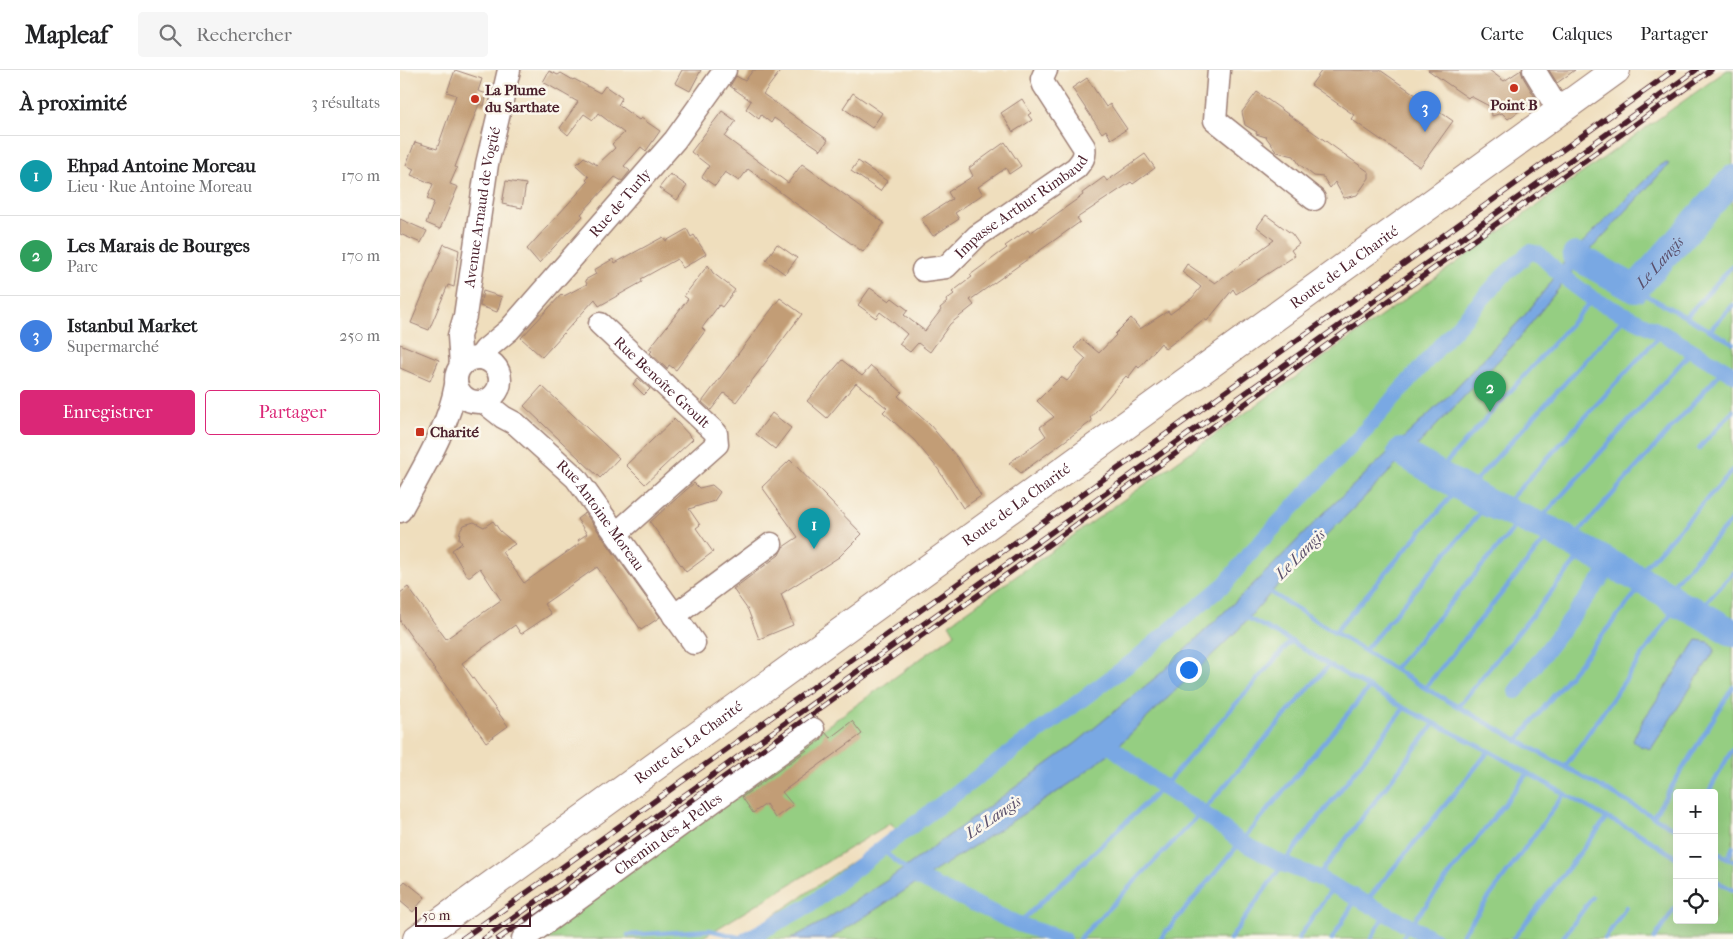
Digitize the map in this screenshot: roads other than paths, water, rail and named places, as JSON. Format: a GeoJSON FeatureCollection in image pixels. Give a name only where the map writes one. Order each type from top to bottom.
{"type":"FeatureCollection","features":[{"type":"Feature","properties":{"kind":"main road","name":"Route de La Charité"},"geometry":{"type":"LineString","coordinates":[[417,939],[1616,70]]}},
{"type":"Feature","properties":{"kind":"street","name":"Avenue Arnaud de Vogüé"},"geometry":{"type":"LineString","coordinates":[[479,402],[466,399],[460,393],[479,370],[468,336],[465,316],[487,164],[509,70]]}},
{"type":"Feature","properties":{"kind":"street","name":"Rue de Turly"},"geometry":{"type":"LineString","coordinates":[[479,370],[498,359],[509,330],[675,140],[725,70]]}},
{"type":"Feature","properties":{"kind":"street","name":"Impasse Arthur Rimbaud"},"geometry":{"type":"LineString","coordinates":[[923,270],[946,267],[977,236],[1076,168],[1082,161],[1085,154],[1084,147],[1044,85],[1042,79],[1046,70]]}},
{"type":"Feature","properties":{"kind":"street"},"geometry":{"type":"LineString","coordinates":[[1219,70],[1215,120],[1314,199]]}},
{"type":"Feature","properties":{"kind":"street"},"geometry":{"type":"LineString","coordinates":[[1534,70],[1559,111]]}},
{"type":"Feature","properties":{"kind":"street","name":"Rue Benoîte Groult"},"geometry":{"type":"LineString","coordinates":[[600,324],[716,433],[717,444],[616,534]]}},
{"type":"Feature","properties":{"kind":"street"},"geometry":{"type":"LineString","coordinates":[[400,511],[442,429],[454,398],[479,370],[497,392],[491,398],[464,408],[442,429]]}},
{"type":"Feature","properties":{"kind":"street","name":"Rue Antoine Moreau"},"geometry":{"type":"LineString","coordinates":[[479,370],[502,399],[516,424]]}},
{"type":"Feature","properties":{"kind":"street","name":"Rue Antoine Moreau"},"geometry":{"type":"LineString","coordinates":[[479,402],[516,424],[576,478],[694,643]]}},
{"type":"Feature","properties":{"kind":"street"},"geometry":{"type":"LineString","coordinates":[[674,616],[771,544]]}},
{"type":"Feature","properties":{"kind":"street","name":"Chemin des 4 Pelles"},"geometry":{"type":"LineString","coordinates":[[523,939],[813,729]]}},
{"type":"Feature","properties":{"kind":"water"},"geometry":{"type":"Polygon","coordinates":[[[1669,164],[1582,259],[1517,341],[1417,446],[1277,586],[1238,630],[1116,748],[1071,783],[830,939],[790,939],[822,922],[889,879],[1076,743],[1161,673],[1322,515],[1449,395],[1525,315],[1552,281],[1566,259],[1660,165],[1669,164]]]}},
{"type":"Feature","properties":{"kind":"water"},"geometry":{"type":"Polygon","coordinates":[[[1697,640],[1709,642],[1715,650],[1651,749],[1640,746],[1633,740],[1642,722],[1697,640]]]}},
{"type":"Feature","properties":{"kind":"waterway","name":"Le Langis"},"geometry":{"type":"LineString","coordinates":[[1576,256],[1635,289],[1733,179]]}},
{"type":"Feature","properties":{"kind":"waterway"},"geometry":{"type":"LineString","coordinates":[[747,939],[810,905],[881,849],[1132,662],[1226,583],[1249,554],[1352,445],[1504,275],[1530,252],[1539,254],[1561,275],[1593,299],[1662,333],[1733,374]]}},
{"type":"Feature","properties":{"kind":"waterway"},"geometry":{"type":"LineString","coordinates":[[1686,317],[1733,265]]}},
{"type":"Feature","properties":{"kind":"waterway"},"geometry":{"type":"LineString","coordinates":[[1635,289],[1733,343]]}},
{"type":"Feature","properties":{"kind":"waterway"},"geometry":{"type":"LineString","coordinates":[[1437,473],[1593,299]]}},
{"type":"Feature","properties":{"kind":"waterway"},"geometry":{"type":"LineString","coordinates":[[1710,330],[1733,305]]}},
{"type":"Feature","properties":{"kind":"waterway"},"geometry":{"type":"LineString","coordinates":[[1467,490],[1627,315]]}},
{"type":"Feature","properties":{"kind":"waterway"},"geometry":{"type":"LineString","coordinates":[[1501,509],[1662,333]]}},
{"type":"Feature","properties":{"kind":"waterway"},"geometry":{"type":"LineString","coordinates":[[1535,525],[1692,351]]}},
{"type":"Feature","properties":{"kind":"waterway"},"geometry":{"type":"LineString","coordinates":[[1570,542],[1723,370]]}},
{"type":"Feature","properties":{"kind":"waterway"},"geometry":{"type":"LineString","coordinates":[[1699,448],[1733,411]]}},
{"type":"Feature","properties":{"kind":"waterway"},"geometry":{"type":"LineString","coordinates":[[1401,452],[1488,503],[1552,531],[1665,593],[1678,604],[1697,612],[1733,633]]}},
{"type":"Feature","properties":{"kind":"waterway"},"geometry":{"type":"LineString","coordinates":[[1636,577],[1733,470]]}},
{"type":"Feature","properties":{"kind":"waterway"},"geometry":{"type":"LineString","coordinates":[[1334,633],[1459,487]]}},
{"type":"Feature","properties":{"kind":"waterway"},"geometry":{"type":"LineString","coordinates":[[1365,650],[1488,503]]}},
{"type":"Feature","properties":{"kind":"waterway"},"geometry":{"type":"LineString","coordinates":[[1395,668],[1522,519]]}},
{"type":"Feature","properties":{"kind":"waterway"},"geometry":{"type":"LineString","coordinates":[[1665,593],[1733,519]]}},
{"type":"Feature","properties":{"kind":"waterway"},"geometry":{"type":"LineString","coordinates":[[1425,688],[1552,531]]}},
{"type":"Feature","properties":{"kind":"waterway"},"geometry":{"type":"LineString","coordinates":[[1458,707],[1585,550]]}},
{"type":"Feature","properties":{"kind":"waterway"},"geometry":{"type":"LineString","coordinates":[[1516,691],[1612,564]]}},
{"type":"Feature","properties":{"kind":"waterway"},"geometry":{"type":"LineString","coordinates":[[1697,612],[1733,573]]}},
{"type":"Feature","properties":{"kind":"waterway"},"geometry":{"type":"LineString","coordinates":[[1517,741],[1644,583]]}},
{"type":"Feature","properties":{"kind":"waterway"},"geometry":{"type":"LineString","coordinates":[[1268,591],[1425,688],[1673,828]]}},
{"type":"Feature","properties":{"kind":"waterway"},"geometry":{"type":"LineString","coordinates":[[1565,767],[1678,604]]}},
{"type":"Feature","properties":{"kind":"waterway"},"geometry":{"type":"LineString","coordinates":[[1244,616],[1291,641],[1404,708],[1489,751],[1607,818],[1640,834],[1673,855]]}},
{"type":"Feature","properties":{"kind":"waterway"},"geometry":{"type":"LineString","coordinates":[[1018,924],[1163,787],[1291,641]]}},
{"type":"Feature","properties":{"kind":"waterway"},"geometry":{"type":"LineString","coordinates":[[1079,939],[1202,812],[1329,665]]}},
{"type":"Feature","properties":{"kind":"waterway"},"geometry":{"type":"LineString","coordinates":[[1160,939],[1370,687]]}},
{"type":"Feature","properties":{"kind":"waterway"},"geometry":{"type":"LineString","coordinates":[[1653,817],[1733,687]]}},
{"type":"Feature","properties":{"kind":"waterway"},"geometry":{"type":"LineString","coordinates":[[1230,939],[1283,864],[1404,708]]}},
{"type":"Feature","properties":{"kind":"waterway"},"geometry":{"type":"LineString","coordinates":[[1317,877],[1434,724]]}},
{"type":"Feature","properties":{"kind":"waterway"},"geometry":{"type":"LineString","coordinates":[[1104,741],[1163,787],[1202,812],[1241,842],[1283,864],[1317,877],[1434,939]]}},
{"type":"Feature","properties":{"kind":"waterway"},"geometry":{"type":"LineString","coordinates":[[1710,789],[1733,748]]}},
{"type":"Feature","properties":{"kind":"waterway"},"geometry":{"type":"LineString","coordinates":[[1365,903],[1489,751]]}},
{"type":"Feature","properties":{"kind":"waterway"},"geometry":{"type":"LineString","coordinates":[[1402,939],[1528,773]]}},
{"type":"Feature","properties":{"kind":"waterway"},"geometry":{"type":"LineString","coordinates":[[1459,939],[1564,794]]}},
{"type":"Feature","properties":{"kind":"waterway"},"geometry":{"type":"LineString","coordinates":[[1513,939],[1607,818]]}},
{"type":"Feature","properties":{"kind":"waterway"},"geometry":{"type":"LineString","coordinates":[[1728,858],[1733,847]]}},
{"type":"Feature","properties":{"kind":"waterway"},"geometry":{"type":"LineString","coordinates":[[881,849],[907,870]]}},
{"type":"Feature","properties":{"kind":"waterway"},"geometry":{"type":"LineString","coordinates":[[1718,853],[1733,861]]}},
{"type":"Feature","properties":{"kind":"waterway"},"geometry":{"type":"LineString","coordinates":[[912,875],[1018,924],[1063,939]]}},
{"type":"Feature","properties":{"kind":"waterway"},"geometry":{"type":"LineString","coordinates":[[1718,882],[1733,890]]}},
{"type":"Feature","properties":{"kind":"waterway"},"geometry":{"type":"LineString","coordinates":[[1298,939],[1333,887]]}},
{"type":"Feature","properties":{"kind":"waterway"},"geometry":{"type":"LineString","coordinates":[[1562,939],[1592,898]]}},
{"type":"Feature","properties":{"kind":"waterway"},"geometry":{"type":"LineString","coordinates":[[1332,939],[1356,899]]}},
{"type":"Feature","properties":{"kind":"waterway"},"geometry":{"type":"LineString","coordinates":[[1605,939],[1626,907]]}},
{"type":"Feature","properties":{"kind":"waterway"},"geometry":{"type":"LineString","coordinates":[[1654,939],[1673,911]]}},
{"type":"Feature","properties":{"kind":"waterway"},"geometry":{"type":"LineString","coordinates":[[1371,939],[1385,914]]}},
{"type":"Feature","properties":{"kind":"waterway"},"geometry":{"type":"LineString","coordinates":[[628,935],[709,930],[746,939]]}},
{"type":"Feature","properties":{"kind":"railway"},"geometry":{"type":"LineString","coordinates":[[462,939],[1674,70]]}},
{"type":"Feature","properties":{"kind":"railway"},"geometry":{"type":"LineString","coordinates":[[484,939],[1696,70]]}},
{"type":"Feature","properties":{"kind":"railway"},"geometry":{"type":"LineString","coordinates":[[498,939],[1711,70]]}},
{"type":"Feature","properties":{"kind":"place","name":"Point B"},"geometry":{"type":"Point","coordinates":[1514,88]}},
{"type":"Feature","properties":{"kind":"place","name":"La Plume du Sarthate"},"geometry":{"type":"Point","coordinates":[475,99]}},
{"type":"Feature","properties":{"kind":"place","name":"Istanbul Market"},"geometry":{"type":"Point","coordinates":[1425,132]}},
{"type":"Feature","properties":{"kind":"place","name":"Les Marais de Bourges"},"geometry":{"type":"Point","coordinates":[1490,412]}},
{"type":"Feature","properties":{"kind":"place","name":"Charité"},"geometry":{"type":"Point","coordinates":[420,432]}},
{"type":"Feature","properties":{"kind":"place","name":"Ehpad Antoine Moreau"},"geometry":{"type":"Point","coordinates":[814,549]}}]}
